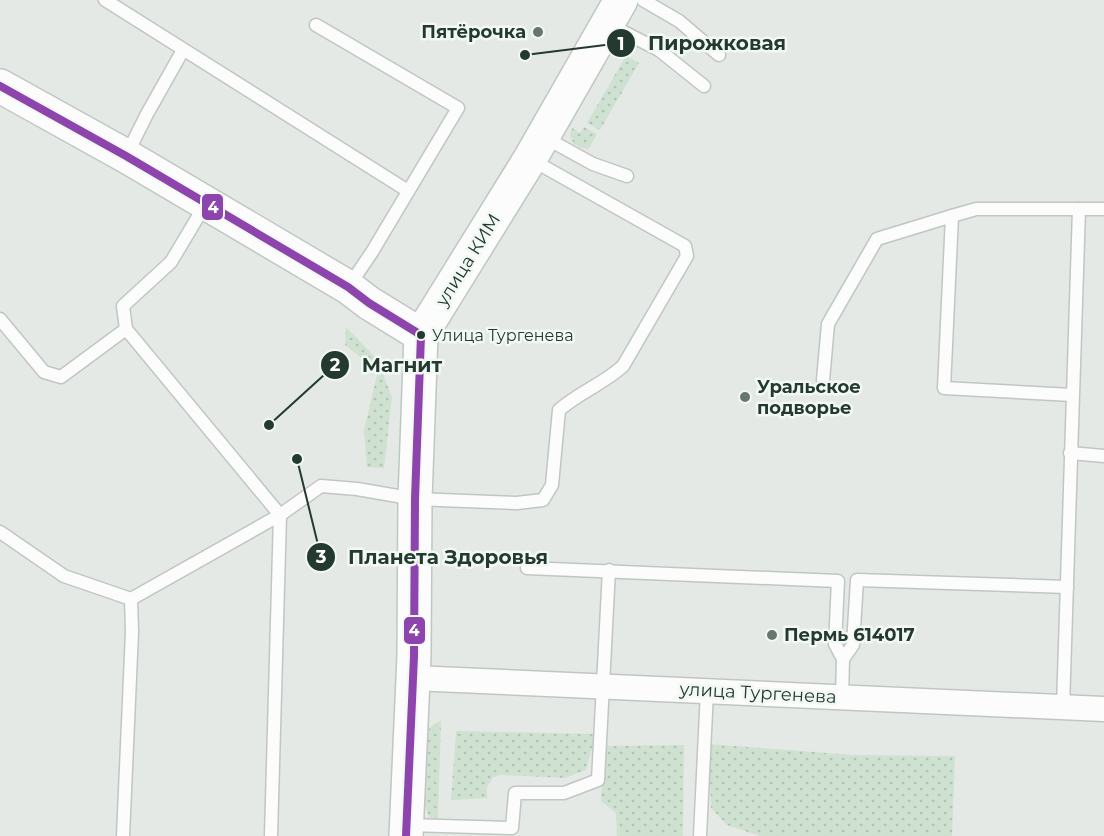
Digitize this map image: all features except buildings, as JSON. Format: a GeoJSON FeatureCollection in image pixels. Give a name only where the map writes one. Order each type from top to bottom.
{"type":"FeatureCollection","features":[{"type":"Feature","properties":{"kind":"street","name":"улица КИМ"},"geometry":{"type":"LineString","coordinates":[[406,830],[413,678],[415,499],[421,335],[537,148],[614,12]]}},
{"type":"Feature","properties":{"kind":"street"},"geometry":{"type":"LineString","coordinates":[[0,86],[126,156],[348,287],[369,303],[421,335]]}},
{"type":"Feature","properties":{"kind":"street","name":"улица Тургенева"},"geometry":{"type":"LineString","coordinates":[[413,678],[1104,709]]}},
{"type":"Feature","properties":{"kind":"lane"},"geometry":{"type":"LineString","coordinates":[[105,0],[408,191]]}},
{"type":"Feature","properties":{"kind":"lane"},"geometry":{"type":"LineString","coordinates":[[643,0],[679,21],[719,54]]}},
{"type":"Feature","properties":{"kind":"lane"},"geometry":{"type":"LineString","coordinates":[[614,12],[704,86]]}},
{"type":"Feature","properties":{"kind":"lane"},"geometry":{"type":"LineString","coordinates":[[316,25],[458,108],[372,252],[348,287]]}},
{"type":"Feature","properties":{"kind":"lane"},"geometry":{"type":"LineString","coordinates":[[126,156],[183,50]]}},
{"type":"Feature","properties":{"kind":"lane"},"geometry":{"type":"LineString","coordinates":[[537,148],[627,176]]}},
{"type":"Feature","properties":{"kind":"lane"},"geometry":{"type":"LineString","coordinates":[[0,532],[64,576],[131,599],[280,515],[321,486],[357,489],[415,499],[517,503],[543,500],[552,485],[560,410],[576,396],[609,378],[623,366],[687,256],[685,246],[537,148]]}},
{"type":"Feature","properties":{"kind":"lane"},"geometry":{"type":"LineString","coordinates":[[206,204],[171,262],[123,306],[126,329],[280,515],[271,836]]}},
{"type":"Feature","properties":{"kind":"lane"},"geometry":{"type":"LineString","coordinates":[[823,380],[828,324],[877,239],[976,209],[1104,209]]}},
{"type":"Feature","properties":{"kind":"lane"},"geometry":{"type":"LineString","coordinates":[[1063,707],[1079,209]]}},
{"type":"Feature","properties":{"kind":"lane"},"geometry":{"type":"LineString","coordinates":[[952,216],[944,388],[1072,395]]}},
{"type":"Feature","properties":{"kind":"lane"},"geometry":{"type":"LineString","coordinates":[[0,319],[44,372],[61,377],[126,329]]}},
{"type":"Feature","properties":{"kind":"lane"},"geometry":{"type":"LineString","coordinates":[[1070,453],[1104,456]]}},
{"type":"Feature","properties":{"kind":"lane"},"geometry":{"type":"LineString","coordinates":[[527,568],[838,581],[835,644],[843,659],[842,697]]}},
{"type":"Feature","properties":{"kind":"lane"},"geometry":{"type":"LineString","coordinates":[[406,830],[512,828],[515,793],[564,793],[598,780],[609,570]]}},
{"type":"Feature","properties":{"kind":"lane"},"geometry":{"type":"LineString","coordinates":[[843,659],[853,645],[857,580],[1067,587]]}},
{"type":"Feature","properties":{"kind":"lane"},"geometry":{"type":"LineString","coordinates":[[123,836],[132,632],[131,599]]}},
{"type":"Feature","properties":{"kind":"lane"},"geometry":{"type":"LineString","coordinates":[[699,836],[707,691]]}},
{"type":"Feature","properties":{"kind":"green space"},"geometry":{"type":"Polygon","coordinates":[[[626,56],[639,63],[600,130],[587,123],[626,56]]]}},
{"type":"Feature","properties":{"kind":"green space"},"geometry":{"type":"Polygon","coordinates":[[[584,127],[597,134],[588,150],[574,144],[570,136],[572,128],[580,133],[584,127]]]}},
{"type":"Feature","properties":{"kind":"green space"},"geometry":{"type":"Polygon","coordinates":[[[346,327],[377,359],[392,397],[384,468],[367,467],[364,430],[378,371],[345,345],[346,327]]]}},
{"type":"Feature","properties":{"kind":"green space"},"geometry":{"type":"Polygon","coordinates":[[[441,721],[438,819],[429,817],[425,806],[427,731],[441,721]]]}},
{"type":"Feature","properties":{"kind":"green space"},"geometry":{"type":"Polygon","coordinates":[[[456,731],[596,734],[586,770],[565,778],[502,775],[493,777],[487,787],[487,798],[451,800],[456,731]]]}},
{"type":"Feature","properties":{"kind":"green space"},"geometry":{"type":"Polygon","coordinates":[[[709,744],[853,755],[955,756],[952,836],[760,836],[727,825],[711,808],[709,744]]]}},
{"type":"Feature","properties":{"kind":"green space"},"geometry":{"type":"Polygon","coordinates":[[[684,745],[683,836],[617,836],[616,813],[601,801],[607,746],[684,745]]]}},
{"type":"Feature","properties":{"kind":"transit line","name":"4"},"geometry":{"type":"LineString","coordinates":[[0,86],[126,156],[348,287],[369,303],[421,335]]}},
{"type":"Feature","properties":{"kind":"transit line","name":"4"},"geometry":{"type":"LineString","coordinates":[[406,836],[414,656],[415,499],[421,335]]}},
{"type":"Feature","properties":{"kind":"place","name":"Пятёрочка"},"geometry":{"type":"Point","coordinates":[538,32]}},
{"type":"Feature","properties":{"kind":"place","name":"Пирожковая"},"geometry":{"type":"Point","coordinates":[525,55]}},
{"type":"Feature","properties":{"kind":"place","name":"Улица Тургенева"},"geometry":{"type":"Point","coordinates":[421,335]}},
{"type":"Feature","properties":{"kind":"place","name":"Уральское подворье"},"geometry":{"type":"Point","coordinates":[745,397]}},
{"type":"Feature","properties":{"kind":"place","name":"Магнит"},"geometry":{"type":"Point","coordinates":[269,425]}},
{"type":"Feature","properties":{"kind":"place","name":"Планета Здоровья"},"geometry":{"type":"Point","coordinates":[297,459]}},
{"type":"Feature","properties":{"kind":"place","name":"Пермь 614017"},"geometry":{"type":"Point","coordinates":[772,635]}}]}
